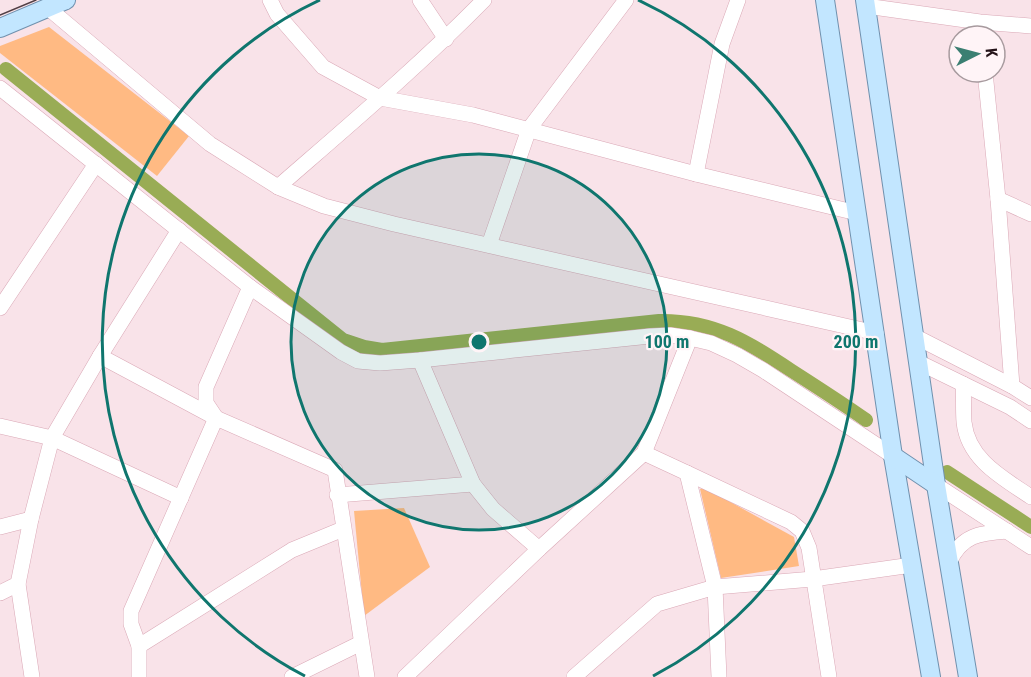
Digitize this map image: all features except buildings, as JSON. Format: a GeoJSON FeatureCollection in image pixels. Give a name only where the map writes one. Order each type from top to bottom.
{"type":"FeatureCollection","features":[{"type":"Feature","properties":{"kind":"main road"},"geometry":{"type":"LineString","coordinates":[[0,28],[66,0]]}},
{"type":"Feature","properties":{"kind":"main road"},"geometry":{"type":"LineString","coordinates":[[825,0],[893,456],[931,677]]}},
{"type":"Feature","properties":{"kind":"main road"},"geometry":{"type":"LineString","coordinates":[[865,3],[936,485],[968,677]]}},
{"type":"Feature","properties":{"kind":"main road"},"geometry":{"type":"LineString","coordinates":[[893,456],[936,485]]}},
{"type":"Feature","properties":{"kind":"street"},"geometry":{"type":"LineString","coordinates":[[270,0],[277,14],[323,67],[380,98],[473,115],[696,174],[857,213]]}},
{"type":"Feature","properties":{"kind":"street"},"geometry":{"type":"LineString","coordinates":[[420,0],[446,39]]}},
{"type":"Feature","properties":{"kind":"street"},"geometry":{"type":"LineString","coordinates":[[278,187],[446,39],[484,0]]}},
{"type":"Feature","properties":{"kind":"street"},"geometry":{"type":"LineString","coordinates":[[489,245],[529,129],[626,0]]}},
{"type":"Feature","properties":{"kind":"street"},"geometry":{"type":"LineString","coordinates":[[696,174],[722,44],[738,0]]}},
{"type":"Feature","properties":{"kind":"street"},"geometry":{"type":"LineString","coordinates":[[865,3],[958,24]]}},
{"type":"Feature","properties":{"kind":"street"},"geometry":{"type":"LineString","coordinates":[[47,7],[210,144],[278,187],[324,206],[876,333]]}},
{"type":"Feature","properties":{"kind":"street"},"geometry":{"type":"LineString","coordinates":[[1007,27],[1031,26]]}},
{"type":"Feature","properties":{"kind":"street"},"geometry":{"type":"LineString","coordinates":[[986,84],[998,200],[1012,386]]}},
{"type":"Feature","properties":{"kind":"street"},"geometry":{"type":"LineString","coordinates":[[0,88],[250,286],[341,352],[358,361],[380,363],[420,360],[650,336],[670,335],[690,338],[711,343],[764,370],[893,456]]}},
{"type":"Feature","properties":{"kind":"street"},"geometry":{"type":"LineString","coordinates":[[0,308],[96,164]]}},
{"type":"Feature","properties":{"kind":"street"},"geometry":{"type":"LineString","coordinates":[[998,200],[1031,213]]}},
{"type":"Feature","properties":{"kind":"street"},"geometry":{"type":"LineString","coordinates":[[32,677],[18,584],[30,519],[52,438],[179,230]]}},
{"type":"Feature","properties":{"kind":"street"},"geometry":{"type":"LineString","coordinates":[[216,417],[206,403],[206,387],[250,286]]}},
{"type":"Feature","properties":{"kind":"street"},"geometry":{"type":"LineString","coordinates":[[914,336],[1031,398]]}},
{"type":"Feature","properties":{"kind":"street"},"geometry":{"type":"LineString","coordinates":[[405,677],[644,453],[690,338]]}},
{"type":"Feature","properties":{"kind":"street"},"geometry":{"type":"LineString","coordinates":[[100,356],[216,417],[335,470],[337,495],[367,677]]}},
{"type":"Feature","properties":{"kind":"street"},"geometry":{"type":"LineString","coordinates":[[420,360],[473,484],[493,509],[539,549]]}},
{"type":"Feature","properties":{"kind":"street"},"geometry":{"type":"LineString","coordinates":[[918,362],[1010,407],[1031,421]]}},
{"type":"Feature","properties":{"kind":"street"},"geometry":{"type":"LineString","coordinates":[[963,384],[964,423],[973,449],[986,466],[1031,497]]}},
{"type":"Feature","properties":{"kind":"street"},"geometry":{"type":"LineString","coordinates":[[139,677],[139,646],[130,624],[131,611],[216,417]]}},
{"type":"Feature","properties":{"kind":"street"},"geometry":{"type":"LineString","coordinates":[[0,426],[52,438],[181,498]]}},
{"type":"Feature","properties":{"kind":"street"},"geometry":{"type":"LineString","coordinates":[[644,453],[791,522],[802,531],[809,548],[829,677]]}},
{"type":"Feature","properties":{"kind":"street"},"geometry":{"type":"LineString","coordinates":[[687,472],[715,587],[719,677]]}},
{"type":"Feature","properties":{"kind":"street"},"geometry":{"type":"LineString","coordinates":[[337,495],[473,484]]}},
{"type":"Feature","properties":{"kind":"street"},"geometry":{"type":"LineString","coordinates":[[936,485],[1031,547]]}},
{"type":"Feature","properties":{"kind":"street"},"geometry":{"type":"LineString","coordinates":[[0,527],[30,519]]}},
{"type":"Feature","properties":{"kind":"street"},"geometry":{"type":"LineString","coordinates":[[139,646],[292,550],[343,529]]}},
{"type":"Feature","properties":{"kind":"street"},"geometry":{"type":"LineString","coordinates":[[949,563],[954,551],[970,538],[1007,531]]}},
{"type":"Feature","properties":{"kind":"street"},"geometry":{"type":"LineString","coordinates":[[574,677],[657,604],[715,587],[813,579],[912,564]]}},
{"type":"Feature","properties":{"kind":"street"},"geometry":{"type":"LineString","coordinates":[[0,593],[18,584]]}},
{"type":"Feature","properties":{"kind":"street"},"geometry":{"type":"LineString","coordinates":[[292,677],[361,643]]}},
{"type":"Feature","properties":{"kind":"street"},"geometry":{"type":"LineString","coordinates":[[593,661],[595,677]]}},
{"type":"Feature","properties":{"kind":"shaded area"},"geometry":{"type":"Polygon","coordinates":[[[49,27],[189,136],[157,176],[0,53],[0,46],[49,27]]]}},
{"type":"Feature","properties":{"kind":"shaded area"},"geometry":{"type":"Polygon","coordinates":[[[705,488],[794,537],[799,566],[721,578],[700,489],[705,488]]]}},
{"type":"Feature","properties":{"kind":"shaded area"},"geometry":{"type":"Polygon","coordinates":[[[404,508],[430,567],[364,616],[354,511],[404,508]]]}},
{"type":"Feature","properties":{"kind":"waterway"},"geometry":{"type":"LineString","coordinates":[[6,69],[343,340],[382,350],[659,321],[697,324],[745,342],[866,420]]}},
{"type":"Feature","properties":{"kind":"waterway"},"geometry":{"type":"LineString","coordinates":[[947,472],[1031,527]]}},
{"type":"Feature","properties":{"kind":"tram line"},"geometry":{"type":"LineString","coordinates":[[0,15],[36,0]]}}]}
